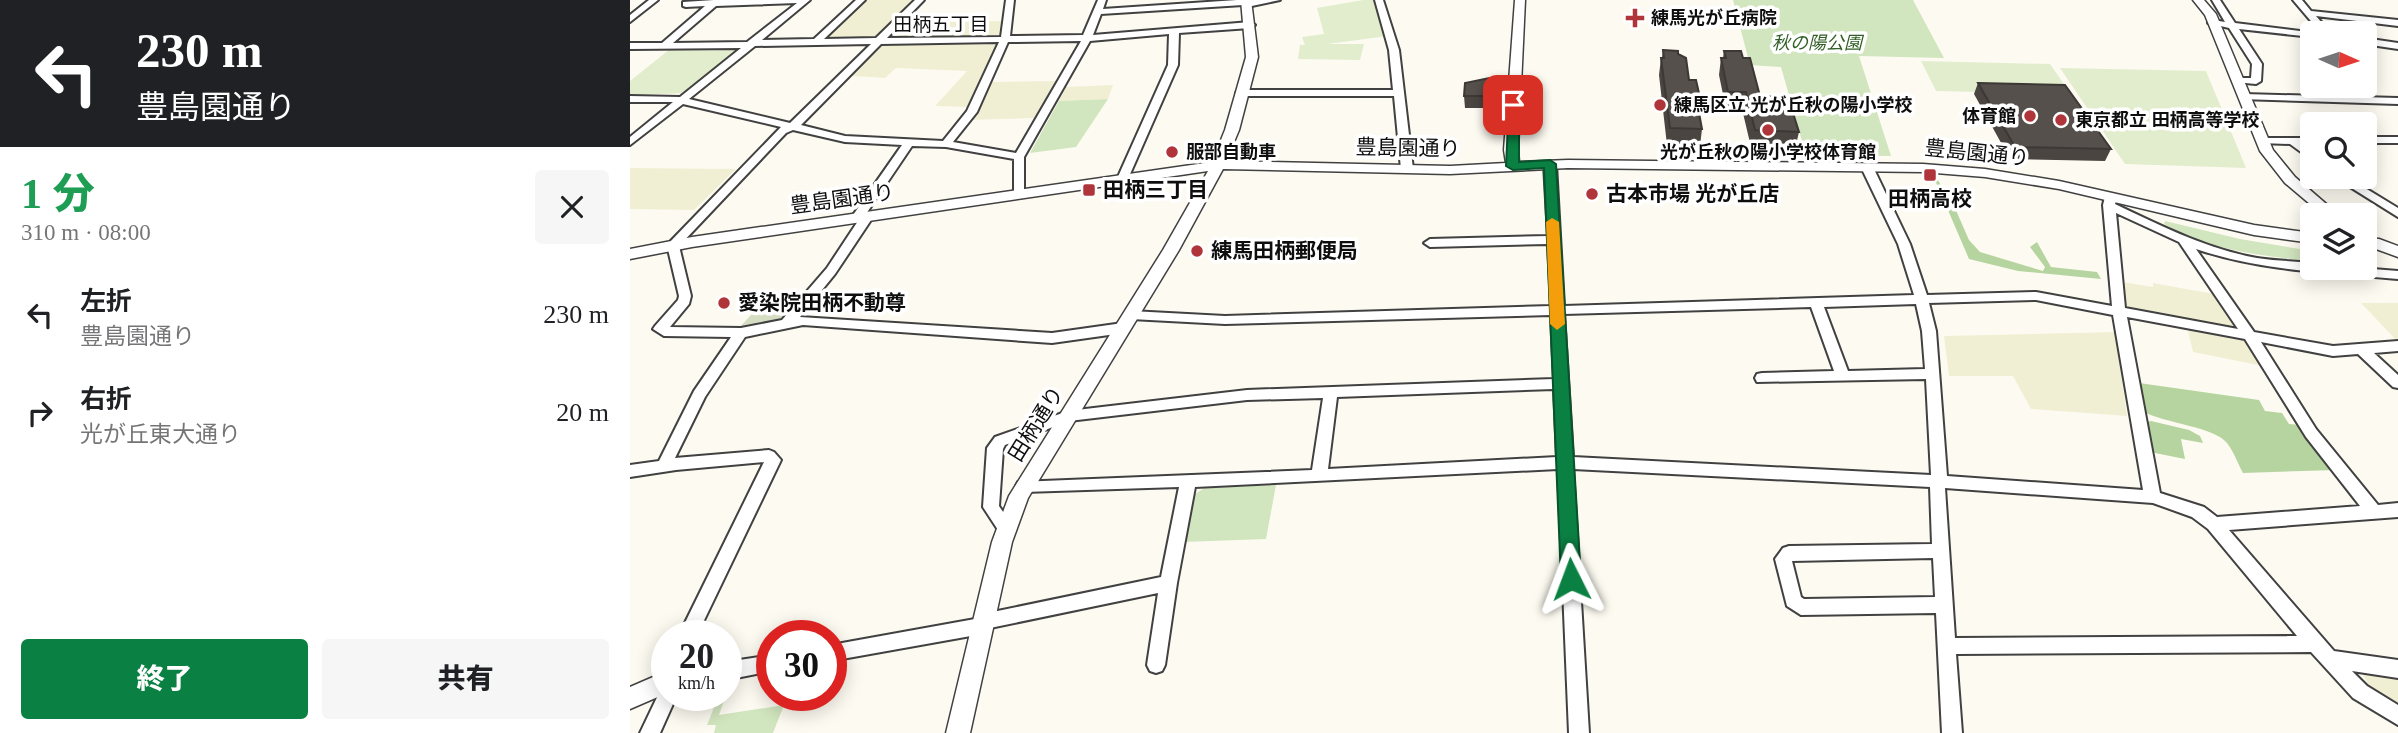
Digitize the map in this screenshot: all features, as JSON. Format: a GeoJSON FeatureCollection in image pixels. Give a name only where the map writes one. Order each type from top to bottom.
{"type":"FeatureCollection","features":[{"type":"Feature","properties":{"kind":"street"},"geometry":{"type":"LineString","coordinates":[[630,19],[654,0]]}},
{"type":"Feature","properties":{"kind":"street"},"geometry":{"type":"LineString","coordinates":[[687,4],[806,0]]}},
{"type":"Feature","properties":{"kind":"street"},"geometry":{"type":"LineString","coordinates":[[630,142],[806,0]]}},
{"type":"Feature","properties":{"kind":"street"},"geometry":{"type":"LineString","coordinates":[[816,42],[862,0]]}},
{"type":"Feature","properties":{"kind":"street"},"geometry":{"type":"LineString","coordinates":[[920,0],[792,127],[782,131],[673,245],[685,296],[684,301],[660,329],[741,333],[803,321],[1048,338],[1127,321],[2036,296],[2333,351],[2398,346]]}},
{"type":"Feature","properties":{"kind":"street"},"geometry":{"type":"LineString","coordinates":[[946,144],[972,112],[1005,39],[1010,0]]}},
{"type":"Feature","properties":{"kind":"street"},"geometry":{"type":"LineString","coordinates":[[1020,194],[1019,157],[1087,38],[1102,0]]}},
{"type":"Feature","properties":{"kind":"street"},"geometry":{"type":"LineString","coordinates":[[1097,12],[1276,0]]}},
{"type":"Feature","properties":{"kind":"street"},"geometry":{"type":"LineString","coordinates":[[1379,0],[1392,38],[1407,169]]}},
{"type":"Feature","properties":{"kind":"street"},"geometry":{"type":"LineString","coordinates":[[1513,166],[1513,99],[1520,0]]}},
{"type":"Feature","properties":{"kind":"street"},"geometry":{"type":"LineString","coordinates":[[2198,0],[2210,14],[2263,141],[2275,163],[2290,180],[2318,203]]}},
{"type":"Feature","properties":{"kind":"street"},"geometry":{"type":"LineString","coordinates":[[2216,0],[2257,64],[2256,81],[2237,80]]}},
{"type":"Feature","properties":{"kind":"street"},"geometry":{"type":"LineString","coordinates":[[2297,0],[2316,21]]}},
{"type":"Feature","properties":{"kind":"street","name":"田柄通り"},"geometry":{"type":"LineString","coordinates":[[958,733],[1006,528],[1024,486],[1127,321],[1218,165],[1232,130],[1252,57],[1246,2]]}},
{"type":"Feature","properties":{"kind":"street"},"geometry":{"type":"LineString","coordinates":[[664,46],[714,3]]}},
{"type":"Feature","properties":{"kind":"street"},"geometry":{"type":"LineString","coordinates":[[2309,13],[2398,23]]}},
{"type":"Feature","properties":{"kind":"street"},"geometry":{"type":"LineString","coordinates":[[2213,23],[2300,33]]}},
{"type":"Feature","properties":{"kind":"street"},"geometry":{"type":"LineString","coordinates":[[630,46],[1087,38],[1250,25]]}},
{"type":"Feature","properties":{"kind":"street"},"geometry":{"type":"LineString","coordinates":[[1123,178],[1173,65],[1174,32]]}},
{"type":"Feature","properties":{"kind":"street"},"geometry":{"type":"LineString","coordinates":[[2377,43],[2398,46]]}},
{"type":"Feature","properties":{"kind":"street"},"geometry":{"type":"LineString","coordinates":[[1241,93],[1400,93]]}},
{"type":"Feature","properties":{"kind":"street"},"geometry":{"type":"LineString","coordinates":[[2244,97],[2398,101]]}},
{"type":"Feature","properties":{"kind":"street"},"geometry":{"type":"LineString","coordinates":[[630,99],[681,101],[845,139],[946,144],[1019,157]]}},
{"type":"Feature","properties":{"kind":"street"},"geometry":{"type":"LineString","coordinates":[[2377,140],[2398,140]]}},
{"type":"Feature","properties":{"kind":"street"},"geometry":{"type":"LineString","coordinates":[[2263,141],[2300,141]]}},
{"type":"Feature","properties":{"kind":"street"},"geometry":{"type":"LineString","coordinates":[[2293,141],[2300,147]]}},
{"type":"Feature","properties":{"kind":"street"},"geometry":{"type":"LineString","coordinates":[[785,326],[831,271],[908,142]]}},
{"type":"Feature","properties":{"kind":"street"},"geometry":{"type":"LineString","coordinates":[[1550,164],[1579,733]]}},
{"type":"Feature","properties":{"kind":"street","name":"豊島園通り"},"geometry":{"type":"LineString","coordinates":[[630,254],[673,245],[1218,165],[1407,169],[1479,169],[1550,164],[1867,167],[1985,173],[2033,180],[2110,201],[2254,230],[2300,236]]}},
{"type":"Feature","properties":{"kind":"street"},"geometry":{"type":"LineString","coordinates":[[1867,167],[1904,244],[1922,299],[1929,331],[1940,469],[1938,482],[1941,551],[1952,733]]}},
{"type":"Feature","properties":{"kind":"street"},"geometry":{"type":"LineString","coordinates":[[2359,189],[2398,213]]}},
{"type":"Feature","properties":{"kind":"street"},"geometry":{"type":"LineString","coordinates":[[2110,201],[2183,239],[2256,261],[2300,266]]}},
{"type":"Feature","properties":{"kind":"street"},"geometry":{"type":"LineString","coordinates":[[2110,201],[2119,310],[2153,497]]}},
{"type":"Feature","properties":{"kind":"street"},"geometry":{"type":"LineString","coordinates":[[2183,239],[2249,335],[2311,433],[2375,513]]}},
{"type":"Feature","properties":{"kind":"street"},"geometry":{"type":"LineString","coordinates":[[1430,243],[1553,240]]}},
{"type":"Feature","properties":{"kind":"street"},"geometry":{"type":"LineString","coordinates":[[2377,243],[2398,243]]}},
{"type":"Feature","properties":{"kind":"street"},"geometry":{"type":"LineString","coordinates":[[2377,245],[2398,252]]}},
{"type":"Feature","properties":{"kind":"street"},"geometry":{"type":"LineString","coordinates":[[2377,273],[2398,275]]}},
{"type":"Feature","properties":{"kind":"street"},"geometry":{"type":"LineString","coordinates":[[1816,303],[1843,376]]}},
{"type":"Feature","properties":{"kind":"street"},"geometry":{"type":"LineString","coordinates":[[664,465],[699,395],[741,333]]}},
{"type":"Feature","properties":{"kind":"street"},"geometry":{"type":"LineString","coordinates":[[2361,349],[2398,383]]}},
{"type":"Feature","properties":{"kind":"street"},"geometry":{"type":"LineString","coordinates":[[1762,378],[1932,374]]}},
{"type":"Feature","properties":{"kind":"street"},"geometry":{"type":"LineString","coordinates":[[1006,528],[991,507],[995,447],[1000,441],[1068,416],[1247,395],[1561,384]]}},
{"type":"Feature","properties":{"kind":"street"},"geometry":{"type":"LineString","coordinates":[[1319,474],[1331,392]]}},
{"type":"Feature","properties":{"kind":"street"},"geometry":{"type":"LineString","coordinates":[[630,471],[664,465],[769,456],[773,460],[695,620]]}},
{"type":"Feature","properties":{"kind":"street"},"geometry":{"type":"LineString","coordinates":[[1024,486],[1565,463],[1938,482],[2153,497],[2198,512],[2214,524],[2315,645],[2360,692],[2398,716]]}},
{"type":"Feature","properties":{"kind":"street"},"geometry":{"type":"LineString","coordinates":[[1156,665],[1175,537],[1188,480]]}},
{"type":"Feature","properties":{"kind":"street"},"geometry":{"type":"LineString","coordinates":[[2214,524],[2398,510]]}},
{"type":"Feature","properties":{"kind":"street"},"geometry":{"type":"LineString","coordinates":[[1941,551],[1789,553],[1783,559],[1793,601],[1801,607],[1944,605]]}},
{"type":"Feature","properties":{"kind":"street"},"geometry":{"type":"LineString","coordinates":[[847,650],[983,624],[1168,583]]}},
{"type":"Feature","properties":{"kind":"street"},"geometry":{"type":"LineString","coordinates":[[1946,646],[2315,645]]}},
{"type":"Feature","properties":{"kind":"street"},"geometry":{"type":"LineString","coordinates":[[2331,659],[2398,669]]}},
{"type":"Feature","properties":{"kind":"street"},"geometry":{"type":"LineString","coordinates":[[630,698],[651,689]]}},
{"type":"Feature","properties":{"kind":"street"},"geometry":{"type":"LineString","coordinates":[[650,733],[660,711]]}},
{"type":"Feature","properties":{"kind":"shaded area"},"geometry":{"type":"Polygon","coordinates":[[[867,0],[918,0],[880,38],[826,38],[867,0]]]}},
{"type":"Feature","properties":{"kind":"shaded area"},"geometry":{"type":"Polygon","coordinates":[[[914,14],[940,15],[934,22],[1003,21],[1000,35],[995,37],[890,37],[914,14]]]}},
{"type":"Feature","properties":{"kind":"shaded area"},"geometry":{"type":"Polygon","coordinates":[[[888,43],[998,43],[969,107],[935,106],[967,71],[896,68],[885,78],[851,76],[879,47],[888,43]]]}},
{"type":"Feature","properties":{"kind":"shaded area"},"geometry":{"type":"Polygon","coordinates":[[[1057,81],[1035,118],[971,120],[991,82],[1057,81]]]}},
{"type":"Feature","properties":{"kind":"shaded area"},"geometry":{"type":"Polygon","coordinates":[[[1113,85],[1108,99],[1059,101],[1066,87],[1113,85]]]}},
{"type":"Feature","properties":{"kind":"shaded area"},"geometry":{"type":"Polygon","coordinates":[[[630,168],[736,169],[694,210],[630,209],[630,168]]]}},
{"type":"Feature","properties":{"kind":"shaded area"},"geometry":{"type":"Polygon","coordinates":[[[2122,282],[2153,287],[2153,283],[2214,294],[2238,326],[2233,329],[2128,308],[2124,305],[2122,282]]]}},
{"type":"Feature","properties":{"kind":"shaded area"},"geometry":{"type":"Polygon","coordinates":[[[2361,303],[2398,303],[2398,342],[2361,303]]]}},
{"type":"Feature","properties":{"kind":"shaded area"},"geometry":{"type":"Polygon","coordinates":[[[2187,326],[2240,337],[2248,343],[2263,366],[2193,352],[2187,326]]]}},
{"type":"Feature","properties":{"kind":"shaded area"},"geometry":{"type":"Polygon","coordinates":[[[2115,332],[2127,416],[2031,409],[2013,376],[1949,376],[1944,336],[2115,332]]]}},
{"type":"Feature","properties":{"kind":"shaded area"},"geometry":{"type":"Polygon","coordinates":[[[2361,672],[2398,679],[2398,704],[2369,685],[2361,672]]]}},
{"type":"Feature","properties":{"kind":"green space"},"geometry":{"type":"Polygon","coordinates":[[[1375,0],[1388,36],[1327,44],[1364,44],[1360,60],[1298,59],[1300,45],[1305,45],[1302,37],[1324,34],[1317,8],[1375,0]]]}},
{"type":"Feature","properties":{"kind":"green space","name":"秋の陽公園"},"geometry":{"type":"Polygon","coordinates":[[[1733,0],[1913,0],[1944,58],[1859,56],[1891,156],[1806,155],[1781,67],[1750,65],[1733,0]]]}},
{"type":"Feature","properties":{"kind":"green space"},"geometry":{"type":"Polygon","coordinates":[[[670,49],[738,50],[687,93],[630,95],[630,81],[670,49]]]}},
{"type":"Feature","properties":{"kind":"green space"},"geometry":{"type":"Polygon","coordinates":[[[1921,61],[2050,64],[2071,94],[1936,91],[1921,61]]]}},
{"type":"Feature","properties":{"kind":"green space"},"geometry":{"type":"Polygon","coordinates":[[[2060,68],[2206,71],[2246,168],[2125,164],[2060,68]]]}},
{"type":"Feature","properties":{"kind":"green space"},"geometry":{"type":"Polygon","coordinates":[[[1108,99],[1076,147],[1030,153],[1059,101],[1108,99]]]}},
{"type":"Feature","properties":{"kind":"green space"},"geometry":{"type":"Polygon","coordinates":[[[1935,180],[1938,180],[1945,193],[1955,194],[1953,188],[1958,191],[1951,199],[1969,240],[1980,252],[2043,271],[2045,267],[2030,247],[2037,242],[2051,267],[2097,272],[2101,279],[2018,271],[1969,259],[1935,180]]]}},
{"type":"Feature","properties":{"kind":"green space"},"geometry":{"type":"Polygon","coordinates":[[[2165,221],[2240,239],[2300,249],[2300,260],[2217,246],[2164,224],[2165,221]]]}},
{"type":"Feature","properties":{"kind":"green space"},"geometry":{"type":"Polygon","coordinates":[[[770,294],[805,294],[780,323],[740,327],[770,294]]]}},
{"type":"Feature","properties":{"kind":"green space"},"geometry":{"type":"Polygon","coordinates":[[[2139,383],[2259,400],[2265,411],[2282,413],[2289,424],[2300,425],[2336,470],[2243,473],[2227,443],[2221,438],[2201,429],[2144,412],[2139,383]]]}},
{"type":"Feature","properties":{"kind":"green space"},"geometry":{"type":"Polygon","coordinates":[[[2146,422],[2189,430],[2200,436],[2203,443],[2181,439],[2185,459],[2150,452],[2146,422]]]}},
{"type":"Feature","properties":{"kind":"green space"},"geometry":{"type":"Polygon","coordinates":[[[1276,485],[1266,539],[1183,542],[1194,495],[1204,488],[1276,485]]]}},
{"type":"Feature","properties":{"kind":"green space"},"geometry":{"type":"Polygon","coordinates":[[[756,709],[782,711],[773,733],[714,733],[716,725],[707,725],[713,711],[720,711],[719,715],[756,709]]]}},
{"type":"Feature","properties":{"kind":"building"},"geometry":{"type":"Polygon","coordinates":[[[1663,50],[1678,51],[1678,54],[1686,58],[1689,80],[1696,80],[1701,102],[1697,102],[1702,129],[1670,128],[1661,58],[1664,58],[1663,50]]]}},
{"type":"Feature","properties":{"kind":"building"},"geometry":{"type":"Polygon","coordinates":[[[1724,51],[1741,51],[1743,58],[1750,58],[1760,96],[1788,97],[1799,132],[1755,130],[1746,92],[1728,92],[1721,58],[1726,58],[1724,51]]]}},
{"type":"Feature","properties":{"kind":"building"},"geometry":{"type":"Polygon","coordinates":[[[1489,78],[1494,86],[1494,96],[1464,96],[1465,83],[1489,78]]]}},
{"type":"Feature","properties":{"kind":"building","name":"体育館"},"geometry":{"type":"Polygon","coordinates":[[[1978,83],[2065,85],[2111,149],[2015,147],[1978,83]]]}},
{"type":"Feature","properties":{"kind":"slow traffic"},"geometry":{"type":"LineString","coordinates":[[1552,222],[1557,324]]}},
{"type":"Feature","properties":{"kind":"place","name":"練馬光が丘病院"},"geometry":{"type":"Point","coordinates":[1635,18]}},
{"type":"Feature","properties":{"kind":"place","name":"練馬区立 光が丘秋の陽小学校"},"geometry":{"type":"Point","coordinates":[1660,105]}},
{"type":"Feature","properties":{"kind":"place","name":"体育館"},"geometry":{"type":"Point","coordinates":[2030,116]}},
{"type":"Feature","properties":{"kind":"place","name":"東京都立 田柄高等学校"},"geometry":{"type":"Point","coordinates":[2061,120]}},
{"type":"Feature","properties":{"kind":"place","name":"光が丘秋の陽小学校体育館"},"geometry":{"type":"Point","coordinates":[1768,130]}},
{"type":"Feature","properties":{"kind":"place","name":"服部自動車"},"geometry":{"type":"Point","coordinates":[1172,152]}},
{"type":"Feature","properties":{"kind":"place","name":"田柄高校"},"geometry":{"type":"Point","coordinates":[1930,175]}},
{"type":"Feature","properties":{"kind":"place","name":"田柄三丁目"},"geometry":{"type":"Point","coordinates":[1089,190]}},
{"type":"Feature","properties":{"kind":"place","name":"古本市場 光が丘店"},"geometry":{"type":"Point","coordinates":[1592,194]}},
{"type":"Feature","properties":{"kind":"place","name":"練馬田柄郵便局"},"geometry":{"type":"Point","coordinates":[1197,251]}},
{"type":"Feature","properties":{"kind":"place","name":"愛染院田柄不動尊"},"geometry":{"type":"Point","coordinates":[724,303]}},
{"type":"Feature","properties":{"kind":"district","name":"田柄五丁目"},"geometry":{"type":"Point","coordinates":[941,24]}},
{"type":"Feature","properties":{"kind":"route"},"geometry":{"type":"LineString","coordinates":[[1513,105],[1513,166],[1550,164],[1571,579]]}}]}
